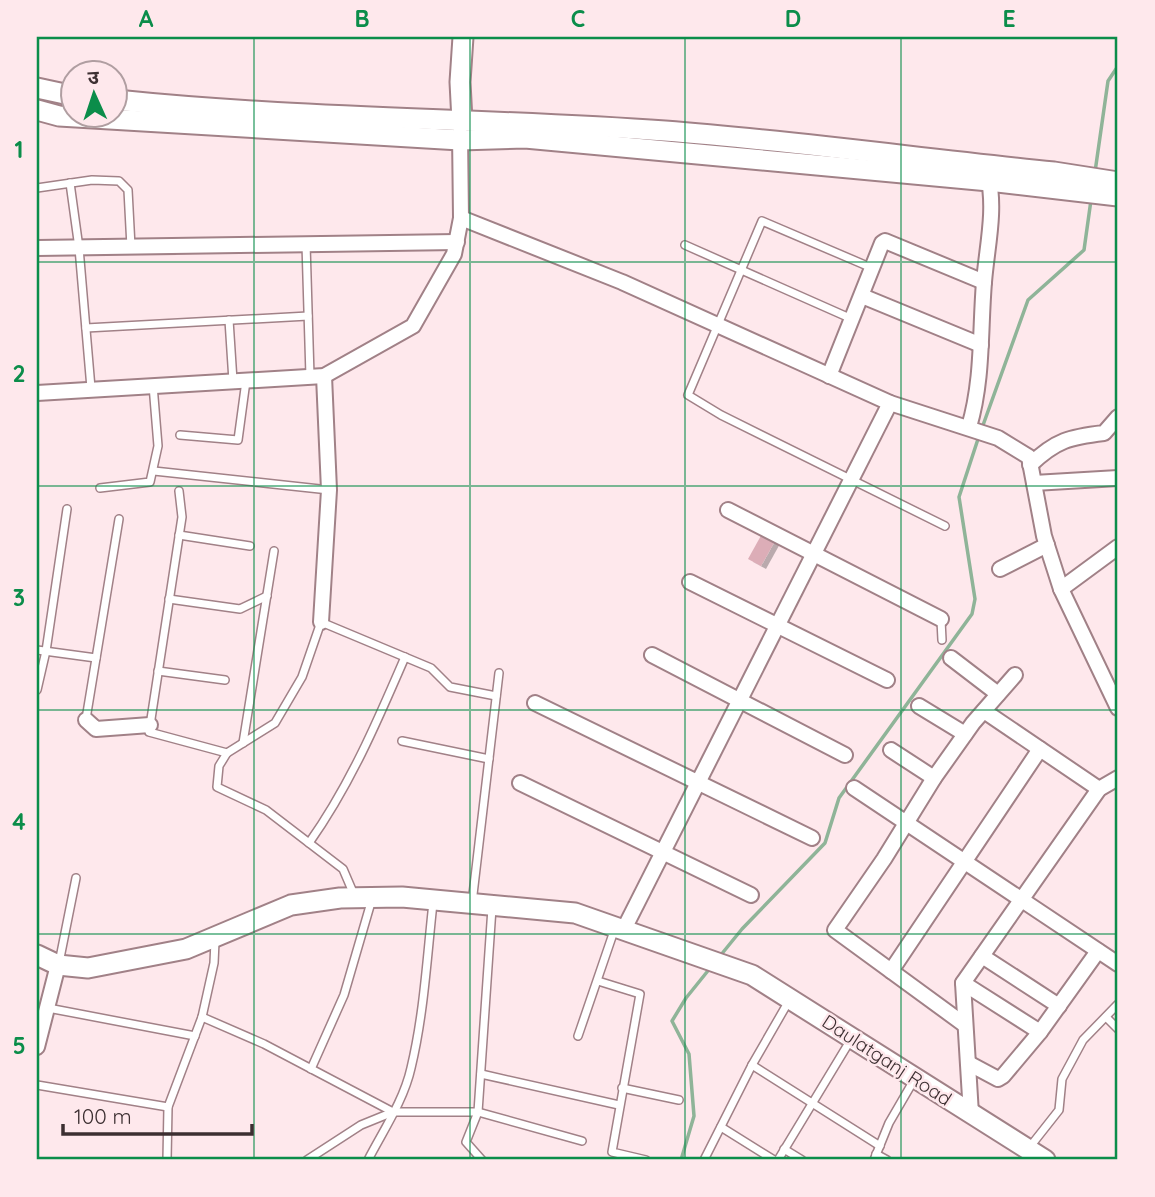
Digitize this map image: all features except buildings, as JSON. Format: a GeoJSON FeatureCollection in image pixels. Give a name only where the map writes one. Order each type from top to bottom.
{"type":"FeatureCollection","features":[{"type":"Feature","properties":{"kind":"main road"},"geometry":{"type":"LineString","coordinates":[[461,130],[463,37]]}},
{"type":"Feature","properties":{"kind":"main road"},"geometry":{"type":"LineString","coordinates":[[37,88],[60,93]]}},
{"type":"Feature","properties":{"kind":"main road"},"geometry":{"type":"LineString","coordinates":[[130,101],[318,115],[461,130]]}},
{"type":"Feature","properties":{"kind":"main road"},"geometry":{"type":"LineString","coordinates":[[37,110],[59,116],[461,130],[666,131],[1114,188]]}},
{"type":"Feature","properties":{"kind":"main road","name":"Daulatganj Road"},"geometry":{"type":"LineString","coordinates":[[58,965],[88,968],[186,949],[290,905],[363,897],[433,900],[575,913],[751,975],[1036,1156]]}},
{"type":"Feature","properties":{"kind":"main road"},"geometry":{"type":"LineString","coordinates":[[37,955],[58,965]]}},
{"type":"Feature","properties":{"kind":"street"},"geometry":{"type":"LineString","coordinates":[[37,393],[317,376],[413,327],[454,254],[457,242],[461,218],[461,130]]}},
{"type":"Feature","properties":{"kind":"street"},"geometry":{"type":"LineString","coordinates":[[971,428],[981,345],[992,195],[988,173]]}},
{"type":"Feature","properties":{"kind":"street"},"geometry":{"type":"LineString","coordinates":[[461,218],[622,282],[890,403],[998,438],[1029,457],[1047,545],[1061,589],[1118,708]]}},
{"type":"Feature","properties":{"kind":"street"},"geometry":{"type":"LineString","coordinates":[[829,376],[882,243],[886,241],[984,282]]}},
{"type":"Feature","properties":{"kind":"street"},"geometry":{"type":"LineString","coordinates":[[37,248],[457,242]]}},
{"type":"Feature","properties":{"kind":"street"},"geometry":{"type":"LineString","coordinates":[[862,296],[981,345]]}},
{"type":"Feature","properties":{"kind":"street"},"geometry":{"type":"LineString","coordinates":[[317,376],[329,490],[321,622]]}},
{"type":"Feature","properties":{"kind":"street"},"geometry":{"type":"LineString","coordinates":[[620,928],[698,783],[890,403]]}},
{"type":"Feature","properties":{"kind":"street"},"geometry":{"type":"LineString","coordinates":[[1030,465],[1048,448],[1068,439],[1104,433],[1117,421]]}},
{"type":"Feature","properties":{"kind":"street"},"geometry":{"type":"LineString","coordinates":[[1034,483],[1118,478]]}},
{"type":"Feature","properties":{"kind":"street"},"geometry":{"type":"LineString","coordinates":[[728,510],[941,620]]}},
{"type":"Feature","properties":{"kind":"street"},"geometry":{"type":"LineString","coordinates":[[1000,569],[1047,545]]}},
{"type":"Feature","properties":{"kind":"street"},"geometry":{"type":"LineString","coordinates":[[1061,589],[1118,548]]}},
{"type":"Feature","properties":{"kind":"street"},"geometry":{"type":"LineString","coordinates":[[690,582],[887,680]]}},
{"type":"Feature","properties":{"kind":"street"},"geometry":{"type":"LineString","coordinates":[[652,655],[845,755]]}},
{"type":"Feature","properties":{"kind":"street"},"geometry":{"type":"LineString","coordinates":[[951,658],[998,694]]}},
{"type":"Feature","properties":{"kind":"street"},"geometry":{"type":"LineString","coordinates":[[965,1025],[835,930],[965,734],[1015,675]]}},
{"type":"Feature","properties":{"kind":"street"},"geometry":{"type":"LineString","coordinates":[[535,704],[812,838]]}},
{"type":"Feature","properties":{"kind":"street"},"geometry":{"type":"LineString","coordinates":[[919,706],[965,734]]}},
{"type":"Feature","properties":{"kind":"street"},"geometry":{"type":"LineString","coordinates":[[984,710],[1099,789]]}},
{"type":"Feature","properties":{"kind":"street"},"geometry":{"type":"LineString","coordinates":[[86,720],[96,729],[150,725]]}},
{"type":"Feature","properties":{"kind":"street"},"geometry":{"type":"LineString","coordinates":[[891,971],[1040,749]]}},
{"type":"Feature","properties":{"kind":"street"},"geometry":{"type":"LineString","coordinates":[[891,750],[934,778]]}},
{"type":"Feature","properties":{"kind":"street"},"geometry":{"type":"LineString","coordinates":[[971,1114],[963,983],[1099,789],[1118,778]]}},
{"type":"Feature","properties":{"kind":"street"},"geometry":{"type":"LineString","coordinates":[[520,783],[661,854],[751,895]]}},
{"type":"Feature","properties":{"kind":"street"},"geometry":{"type":"LineString","coordinates":[[854,788],[1118,964]]}},
{"type":"Feature","properties":{"kind":"street"},"geometry":{"type":"LineString","coordinates":[[968,1063],[998,1079],[1003,1076],[1040,1032],[1098,951]]}},
{"type":"Feature","properties":{"kind":"street"},"geometry":{"type":"LineString","coordinates":[[982,956],[1059,1006]]}},
{"type":"Feature","properties":{"kind":"street"},"geometry":{"type":"LineString","coordinates":[[37,1047],[58,965]]}},
{"type":"Feature","properties":{"kind":"street"},"geometry":{"type":"LineString","coordinates":[[963,983],[1040,1032]]}},
{"type":"Feature","properties":{"kind":"lane"},"geometry":{"type":"LineString","coordinates":[[37,188],[92,180],[119,181],[128,190],[131,247]]}},
{"type":"Feature","properties":{"kind":"lane"},"geometry":{"type":"LineString","coordinates":[[70,183],[79,247],[91,388]]}},
{"type":"Feature","properties":{"kind":"lane"},"geometry":{"type":"LineString","coordinates":[[873,268],[762,221],[688,396],[945,526]]}},
{"type":"Feature","properties":{"kind":"lane"},"geometry":{"type":"LineString","coordinates":[[306,244],[308,316],[317,376]]}},
{"type":"Feature","properties":{"kind":"lane"},"geometry":{"type":"LineString","coordinates":[[685,245],[852,319]]}},
{"type":"Feature","properties":{"kind":"lane"},"geometry":{"type":"LineString","coordinates":[[86,328],[308,316]]}},
{"type":"Feature","properties":{"kind":"lane"},"geometry":{"type":"LineString","coordinates":[[180,435],[238,439],[239,381],[229,320]]}},
{"type":"Feature","properties":{"kind":"lane"},"geometry":{"type":"LineString","coordinates":[[100,488],[150,482],[158,446],[153,385]]}},
{"type":"Feature","properties":{"kind":"lane"},"geometry":{"type":"LineString","coordinates":[[154,471],[329,490]]}},
{"type":"Feature","properties":{"kind":"lane"},"geometry":{"type":"LineString","coordinates":[[180,491],[182,517],[149,732],[227,753]]}},
{"type":"Feature","properties":{"kind":"lane"},"geometry":{"type":"LineString","coordinates":[[37,690],[46,651],[67,509]]}},
{"type":"Feature","properties":{"kind":"lane"},"geometry":{"type":"LineString","coordinates":[[86,720],[119,519]]}},
{"type":"Feature","properties":{"kind":"lane"},"geometry":{"type":"LineString","coordinates":[[179,535],[250,546]]}},
{"type":"Feature","properties":{"kind":"lane"},"geometry":{"type":"LineString","coordinates":[[243,743],[274,551]]}},
{"type":"Feature","properties":{"kind":"lane"},"geometry":{"type":"LineString","coordinates":[[169,599],[240,609],[267,596]]}},
{"type":"Feature","properties":{"kind":"lane"},"geometry":{"type":"LineString","coordinates":[[941,620],[942,640]]}},
{"type":"Feature","properties":{"kind":"lane"},"geometry":{"type":"LineString","coordinates":[[311,1069],[344,995],[363,897],[343,869],[267,810],[217,787],[219,765],[227,753],[275,723],[302,677],[321,622],[431,668],[450,688],[496,696]]}},
{"type":"Feature","properties":{"kind":"lane"},"geometry":{"type":"LineString","coordinates":[[37,650],[96,658]]}},
{"type":"Feature","properties":{"kind":"lane"},"geometry":{"type":"LineString","coordinates":[[309,843],[334,807],[366,746],[405,657]]}},
{"type":"Feature","properties":{"kind":"lane"},"geometry":{"type":"LineString","coordinates":[[158,671],[225,680]]}},
{"type":"Feature","properties":{"kind":"lane"},"geometry":{"type":"LineString","coordinates":[[482,1160],[466,1142],[478,1112],[481,1074],[482,904],[489,759],[499,673]]}},
{"type":"Feature","properties":{"kind":"lane"},"geometry":{"type":"LineString","coordinates":[[402,741],[489,759]]}},
{"type":"Feature","properties":{"kind":"lane"},"geometry":{"type":"LineString","coordinates":[[58,965],[76,877]]}},
{"type":"Feature","properties":{"kind":"lane"},"geometry":{"type":"LineString","coordinates":[[368,1160],[411,1070],[424,989],[433,900]]}},
{"type":"Feature","properties":{"kind":"lane"},"geometry":{"type":"LineString","coordinates":[[578,1036],[620,928]]}},
{"type":"Feature","properties":{"kind":"lane"},"geometry":{"type":"LineString","coordinates":[[167,1160],[168,1107],[202,1017],[214,962],[215,937]]}},
{"type":"Feature","properties":{"kind":"lane"},"geometry":{"type":"LineString","coordinates":[[598,981],[640,994],[612,1152],[646,1160]]}},
{"type":"Feature","properties":{"kind":"lane"},"geometry":{"type":"LineString","coordinates":[[704,1160],[752,1065],[790,999]]}},
{"type":"Feature","properties":{"kind":"lane"},"geometry":{"type":"LineString","coordinates":[[1036,1156],[1059,1110],[1062,1079],[1083,1040],[1118,1004]]}},
{"type":"Feature","properties":{"kind":"lane"},"geometry":{"type":"LineString","coordinates":[[47,1008],[195,1037]]}},
{"type":"Feature","properties":{"kind":"lane"},"geometry":{"type":"LineString","coordinates":[[202,1017],[264,1044],[393,1112]]}},
{"type":"Feature","properties":{"kind":"lane"},"geometry":{"type":"LineString","coordinates":[[1106,1017],[1118,1028]]}},
{"type":"Feature","properties":{"kind":"lane"},"geometry":{"type":"LineString","coordinates":[[721,1127],[776,1160],[852,1037]]}},
{"type":"Feature","properties":{"kind":"lane"},"geometry":{"type":"LineString","coordinates":[[752,1065],[880,1146]]}},
{"type":"Feature","properties":{"kind":"lane"},"geometry":{"type":"LineString","coordinates":[[481,1074],[619,1105]]}},
{"type":"Feature","properties":{"kind":"lane"},"geometry":{"type":"LineString","coordinates":[[887,1160],[875,1157],[889,1123],[915,1078]]}},
{"type":"Feature","properties":{"kind":"lane"},"geometry":{"type":"LineString","coordinates":[[37,1085],[168,1107]]}},
{"type":"Feature","properties":{"kind":"lane"},"geometry":{"type":"LineString","coordinates":[[622,1088],[679,1100]]}},
{"type":"Feature","properties":{"kind":"lane"},"geometry":{"type":"LineString","coordinates":[[307,1160],[361,1125],[393,1112],[478,1112],[582,1141]]}},
{"type":"Feature","properties":{"kind":"lane"},"geometry":{"type":"LineString","coordinates":[[784,1149],[802,1160]]}},
{"type":"Feature","properties":{"kind":"lane"},"geometry":{"type":"LineString","coordinates":[[470,1160],[474,1151]]}},
{"type":"Feature","properties":{"kind":"waterway"},"geometry":{"type":"LineString","coordinates":[[1095,172],[1108,81],[1118,66]]}},
{"type":"Feature","properties":{"kind":"waterway"},"geometry":{"type":"LineString","coordinates":[[982,428],[1028,300],[1084,250],[1091,200]]}},
{"type":"Feature","properties":{"kind":"waterway"},"geometry":{"type":"LineString","coordinates":[[720,956],[742,929],[825,843],[839,798],[972,614],[975,599],[959,497],[979,436]]}},
{"type":"Feature","properties":{"kind":"waterway"},"geometry":{"type":"LineString","coordinates":[[681,1160],[694,1116],[689,1054],[672,1021],[686,998],[711,967]]}}]}
